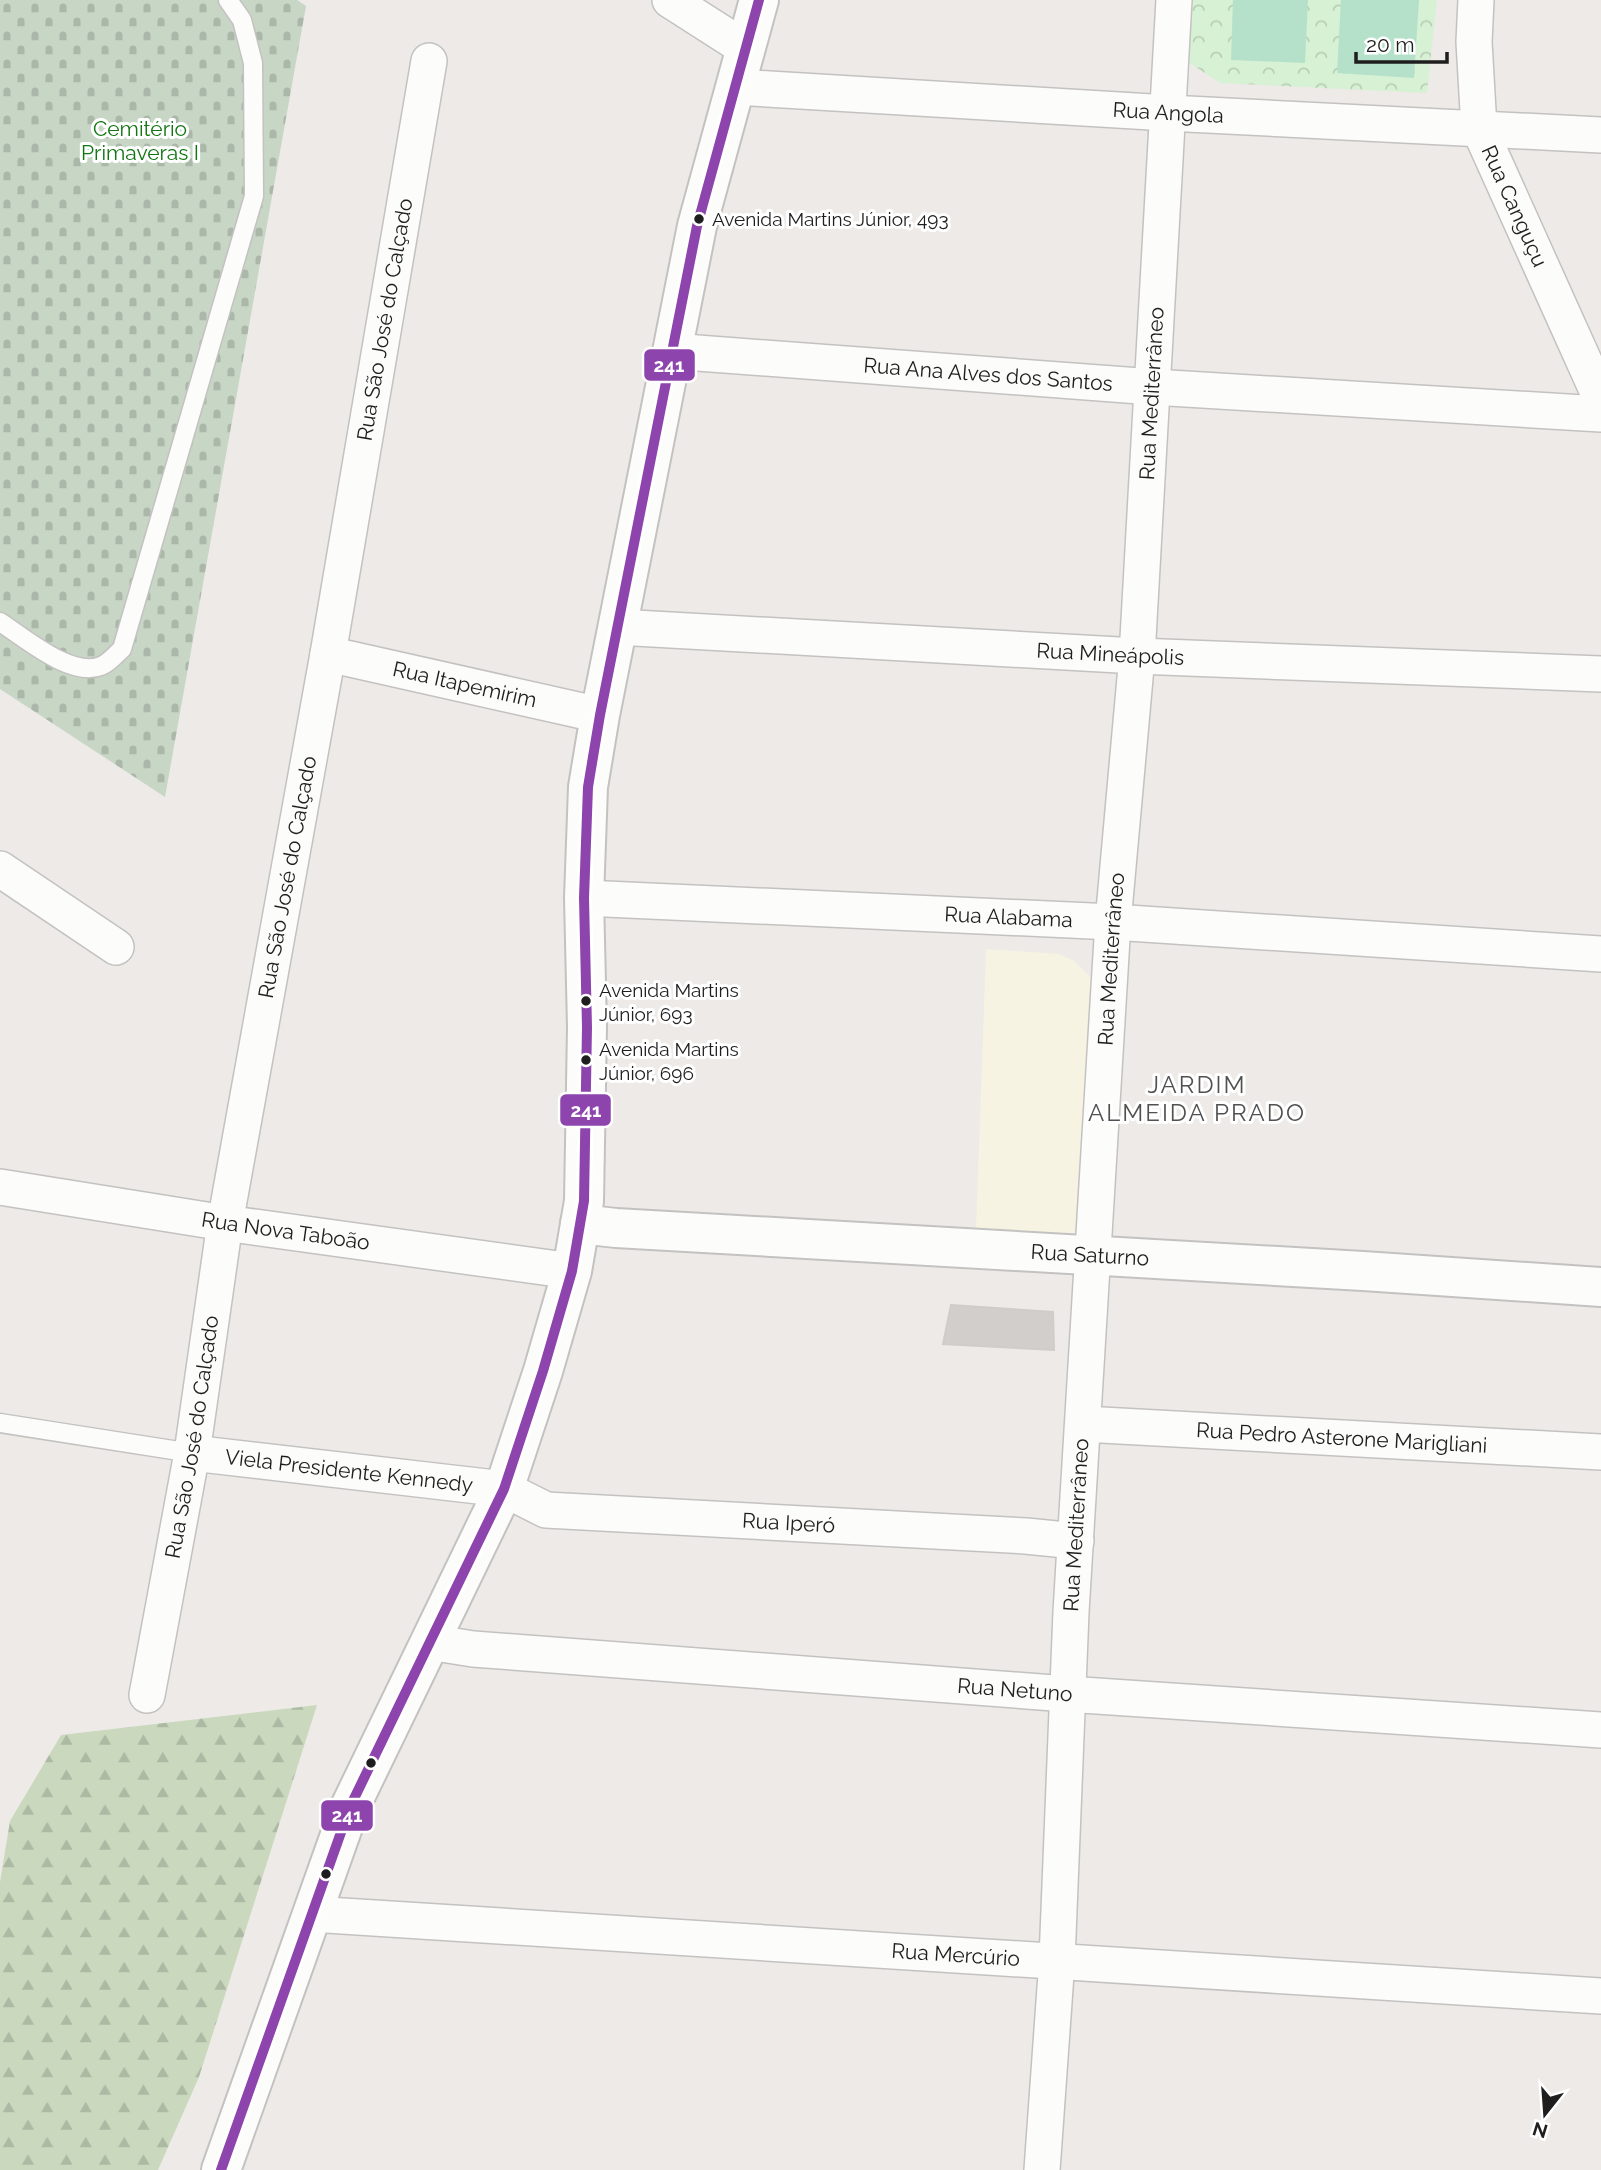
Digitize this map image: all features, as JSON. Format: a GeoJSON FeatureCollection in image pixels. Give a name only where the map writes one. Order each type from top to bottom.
{"type":"FeatureCollection","features":[{"type":"Feature","properties":{"kind":"street"},"geometry":{"type":"LineString","coordinates":[[670,0],[745,48]]}},
{"type":"Feature","properties":{"kind":"street"},"geometry":{"type":"LineString","coordinates":[[221,2170],[350,1807],[504,1489],[543,1371],[572,1270],[584,1201],[587,1054],[584,898],[588,787],[697,226],[759,0]]}},
{"type":"Feature","properties":{"kind":"street","name":"Rua Mediterrâneo"},"geometry":{"type":"LineString","coordinates":[[1042,2170],[1057,1960],[1067,1694],[1113,922],[1137,656],[1174,0]]}},
{"type":"Feature","properties":{"kind":"street","name":"Rua Canguçu"},"geometry":{"type":"LineString","coordinates":[[1476,0],[1474,41],[1479,128],[1601,400]]}},
{"type":"Feature","properties":{"kind":"street","name":"Rua São José do Calçado"},"geometry":{"type":"LineString","coordinates":[[147,1695],[192,1453],[225,1223],[328,654],[429,61]]}},
{"type":"Feature","properties":{"kind":"street","name":"Rua Angola"},"geometry":{"type":"LineString","coordinates":[[735,87],[1601,135]]}},
{"type":"Feature","properties":{"kind":"street","name":"Rua Ana Alves dos Santos"},"geometry":{"type":"LineString","coordinates":[[671,351],[1153,387],[1601,414]]}},
{"type":"Feature","properties":{"kind":"street","name":"Rua Mineápolis"},"geometry":{"type":"LineString","coordinates":[[617,627],[1137,656],[1601,674]]}},
{"type":"Feature","properties":{"kind":"street","name":"Rua Itapemirim"},"geometry":{"type":"LineString","coordinates":[[328,654],[600,715]]}},
{"type":"Feature","properties":{"kind":"street"},"geometry":{"type":"LineString","coordinates":[[0,869],[116,947]]}},
{"type":"Feature","properties":{"kind":"street","name":"Rua Alabama"},"geometry":{"type":"LineString","coordinates":[[584,898],[1113,922],[1601,954]]}},
{"type":"Feature","properties":{"kind":"street","name":"Rua Nova Taboão"},"geometry":{"type":"LineString","coordinates":[[0,1187],[225,1223],[572,1270]]}},
{"type":"Feature","properties":{"kind":"street","name":"Rua Saturno"},"geometry":{"type":"LineString","coordinates":[[580,1224],[1601,1287]]}},
{"type":"Feature","properties":{"kind":"street","name":"Rua Pedro Asterone Marigliani"},"geometry":{"type":"LineString","coordinates":[[1083,1424],[1601,1452]]}},
{"type":"Feature","properties":{"kind":"street","name":"Viela Presidente Kennedy"},"geometry":{"type":"LineString","coordinates":[[192,1453],[504,1489]]}},
{"type":"Feature","properties":{"kind":"street","name":"Rua Iperó"},"geometry":{"type":"LineString","coordinates":[[504,1489],[546,1510],[1076,1541]]}},
{"type":"Feature","properties":{"kind":"street","name":"Rua Netuno"},"geometry":{"type":"LineString","coordinates":[[429,1642],[473,1649],[1067,1694],[1601,1730]]}},
{"type":"Feature","properties":{"kind":"street","name":"Rua Mercúrio"},"geometry":{"type":"LineString","coordinates":[[311,1914],[1601,1996]]}},
{"type":"Feature","properties":{"kind":"lane"},"geometry":{"type":"LineString","coordinates":[[0,622],[65,664],[84,669],[102,666],[122,649],[254,196],[253,63],[242,20],[228,0]]}},
{"type":"Feature","properties":{"kind":"lane"},"geometry":{"type":"LineString","coordinates":[[0,1423],[192,1453]]}},
{"type":"Feature","properties":{"kind":"shaded area"},"geometry":{"type":"Polygon","coordinates":[[[986,949],[1059,954],[1074,961],[1093,979],[1075,1236],[976,1229],[986,949]]]}},
{"type":"Feature","properties":{"kind":"green space","name":"Cemitério Primaveras I"},"geometry":{"type":"Polygon","coordinates":[[[0,0],[297,0],[306,6],[165,797],[0,689],[0,0]]]}},
{"type":"Feature","properties":{"kind":"green space"},"geometry":{"type":"Polygon","coordinates":[[[1190,0],[1437,0],[1427,93],[1220,83],[1185,60],[1190,0]]]}},
{"type":"Feature","properties":{"kind":"green space"},"geometry":{"type":"Polygon","coordinates":[[[1233,0],[1308,0],[1305,63],[1231,60],[1233,0]]]}},
{"type":"Feature","properties":{"kind":"green space"},"geometry":{"type":"Polygon","coordinates":[[[1341,0],[1419,0],[1414,78],[1337,73],[1341,0]]]}},
{"type":"Feature","properties":{"kind":"green space"},"geometry":{"type":"Polygon","coordinates":[[[317,1705],[199,2077],[158,2170],[0,2170],[0,1882],[10,1821],[61,1735],[317,1705]]]}},
{"type":"Feature","properties":{"kind":"building"},"geometry":{"type":"Polygon","coordinates":[[[951,1305],[1053,1312],[1054,1350],[943,1344],[951,1305]]]}},
{"type":"Feature","properties":{"kind":"transit line","name":"241"},"geometry":{"type":"LineString","coordinates":[[221,2170],[350,1807],[504,1489],[572,1271],[584,1201],[587,1027],[584,898],[588,787],[697,226],[759,0]]}},
{"type":"Feature","properties":{"kind":"place","name":"Avenida Martins Júnior, 493"},"geometry":{"type":"Point","coordinates":[699,219]}},
{"type":"Feature","properties":{"kind":"place","name":"Avenida Martins Júnior, 693"},"geometry":{"type":"Point","coordinates":[586,1001]}},
{"type":"Feature","properties":{"kind":"place","name":"Avenida Martins Júnior, 696"},"geometry":{"type":"Point","coordinates":[586,1060]}},
{"type":"Feature","properties":{"kind":"district","name":"JARDIM ALMEIDA PRADO"},"geometry":{"type":"Point","coordinates":[1197,1099]}}]}
